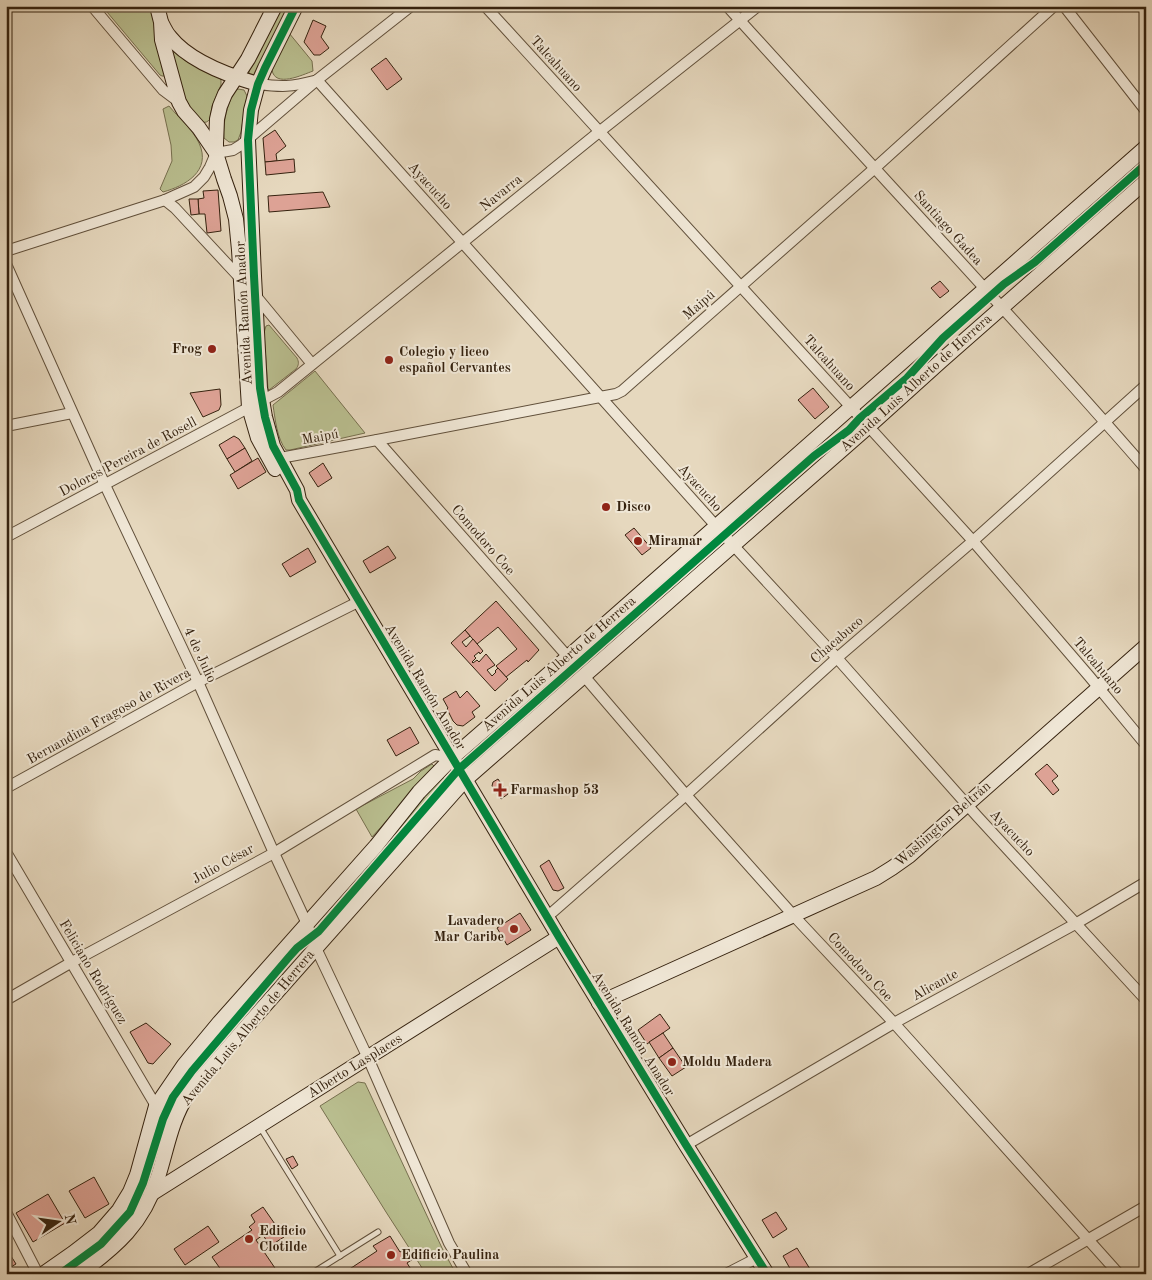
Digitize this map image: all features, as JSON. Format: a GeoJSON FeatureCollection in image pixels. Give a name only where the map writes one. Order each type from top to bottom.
{"type":"FeatureCollection","features":[{"type":"Feature","properties":{"kind":"street"},"geometry":{"type":"LineString","coordinates":[[92,6],[163,90],[179,102]]}},
{"type":"Feature","properties":{"kind":"street"},"geometry":{"type":"LineString","coordinates":[[157,6],[161,22],[162,40],[179,102],[216,153]]}},
{"type":"Feature","properties":{"kind":"street","name":"Avenida Ramón Anador"},"geometry":{"type":"LineString","coordinates":[[275,6],[248,59],[225,94],[220,106],[216,133],[216,153],[236,219],[249,407],[254,426],[264,449],[291,494],[299,500]]}},
{"type":"Feature","properties":{"kind":"street","name":"Avenida Ramón Anador"},"geometry":{"type":"LineString","coordinates":[[296,6],[258,84],[251,110],[248,140],[260,388],[273,446],[297,490],[299,500],[558,937],[767,1274]]}},
{"type":"Feature","properties":{"kind":"street"},"geometry":{"type":"LineString","coordinates":[[216,153],[233,150],[248,140],[317,80],[411,6]]}},
{"type":"Feature","properties":{"kind":"street","name":"Talcahuano"},"geometry":{"type":"LineString","coordinates":[[485,6],[973,541],[1146,745]]}},
{"type":"Feature","properties":{"kind":"street","name":"Santiago Gadea"},"geometry":{"type":"LineString","coordinates":[[727,6],[1146,469]]}},
{"type":"Feature","properties":{"kind":"street","name":"Navarra"},"geometry":{"type":"LineString","coordinates":[[262,401],[278,392],[462,242],[758,6]]}},
{"type":"Feature","properties":{"kind":"street","name":"Maipú"},"geometry":{"type":"LineString","coordinates":[[280,458],[616,394],[622,391],[875,168],[1054,6]]}},
{"type":"Feature","properties":{"kind":"street"},"geometry":{"type":"LineString","coordinates":[[1064,6],[1146,111]]}},
{"type":"Feature","properties":{"kind":"street"},"geometry":{"type":"LineString","coordinates":[[161,22],[170,37],[184,50],[211,66],[236,77],[258,84],[284,87],[317,80]]}},
{"type":"Feature","properties":{"kind":"street","name":"Ayacucho"},"geometry":{"type":"LineString","coordinates":[[317,80],[966,804],[1146,1000]]}},
{"type":"Feature","properties":{"kind":"street","name":"Avenida Luis Alberto de Herrera"},"geometry":{"type":"LineString","coordinates":[[43,1274],[99,1233],[119,1210],[130,1192],[137,1175],[156,1106],[184,1065],[376,846],[419,792],[452,758],[1146,147]]}},
{"type":"Feature","properties":{"kind":"street"},"geometry":{"type":"LineString","coordinates":[[6,251],[165,200],[194,186],[204,177],[216,153]]}},
{"type":"Feature","properties":{"kind":"street","name":"Avenida Luis Alberto de Herrera"},"geometry":{"type":"LineString","coordinates":[[79,1274],[122,1240],[144,1210],[157,1179],[172,1126],[188,1094],[465,780],[1146,181]]}},
{"type":"Feature","properties":{"kind":"street"},"geometry":{"type":"LineString","coordinates":[[165,200],[175,208],[241,278]]}},
{"type":"Feature","properties":{"kind":"street","name":"4 de Julio"},"geometry":{"type":"LineString","coordinates":[[6,264],[105,485],[198,682],[307,924],[316,948],[368,1058],[449,1243],[467,1274]]}},
{"type":"Feature","properties":{"kind":"street"},"geometry":{"type":"LineString","coordinates":[[255,295],[312,364]]}},
{"type":"Feature","properties":{"kind":"street","name":"Chacabuco"},"geometry":{"type":"LineString","coordinates":[[547,917],[1146,386]]}},
{"type":"Feature","properties":{"kind":"street","name":"Dolores Pereira de Rosell"},"geometry":{"type":"LineString","coordinates":[[6,537],[262,401]]}},
{"type":"Feature","properties":{"kind":"street"},"geometry":{"type":"LineString","coordinates":[[6,426],[72,412]]}},
{"type":"Feature","properties":{"kind":"street","name":"Comodoro Coe"},"geometry":{"type":"LineString","coordinates":[[377,440],[568,657]]}},
{"type":"Feature","properties":{"kind":"street","name":"Bernandina Fragoso de Rivera"},"geometry":{"type":"LineString","coordinates":[[6,788],[198,682],[360,601]]}},
{"type":"Feature","properties":{"kind":"street","name":"Washington Beltrán"},"geometry":{"type":"LineString","coordinates":[[599,1003],[876,878],[892,868],[909,856],[1146,646]]}},
{"type":"Feature","properties":{"kind":"street","name":"Comodoro Coe"},"geometry":{"type":"LineString","coordinates":[[584,676],[686,795],[793,915],[894,1023],[1118,1274]]}},
{"type":"Feature","properties":{"kind":"street","name":"Julio César"},"geometry":{"type":"LineString","coordinates":[[6,1000],[72,962],[274,853],[435,755],[452,758]]}},
{"type":"Feature","properties":{"kind":"street","name":"Feliciano Rodríguez"},"geometry":{"type":"LineString","coordinates":[[6,852],[156,1106]]}},
{"type":"Feature","properties":{"kind":"street","name":"Alicante"},"geometry":{"type":"LineString","coordinates":[[686,1145],[894,1023],[1077,924],[1146,882]]}},
{"type":"Feature","properties":{"kind":"street","name":"Alberto Lasplaces"},"geometry":{"type":"LineString","coordinates":[[151,1194],[558,937]]}},
{"type":"Feature","properties":{"kind":"street"},"geometry":{"type":"LineString","coordinates":[[1028,1274],[1146,1206]]}},
{"type":"Feature","properties":{"kind":"street"},"geometry":{"type":"LineString","coordinates":[[8,1218],[38,1274]]}},
{"type":"Feature","properties":{"kind":"street"},"geometry":{"type":"LineString","coordinates":[[726,1274],[757,1258]]}},
{"type":"Feature","properties":{"kind":"lane"},"geometry":{"type":"LineString","coordinates":[[259,1127],[340,1256]]}},
{"type":"Feature","properties":{"kind":"lane"},"geometry":{"type":"LineString","coordinates":[[311,1274],[378,1232]]}},
{"type":"Feature","properties":{"kind":"green space"},"geometry":{"type":"Polygon","coordinates":[[[102,6],[150,6],[167,71],[166,76],[160,75],[102,6]]]}},
{"type":"Feature","properties":{"kind":"green space"},"geometry":{"type":"Polygon","coordinates":[[[281,6],[288,6],[256,74],[252,76],[249,74],[249,69],[258,56],[281,6]]]}},
{"type":"Feature","properties":{"kind":"green space"},"geometry":{"type":"Polygon","coordinates":[[[289,33],[312,61],[313,71],[289,79],[283,79],[274,75],[272,70],[289,33]]]}},
{"type":"Feature","properties":{"kind":"green space"},"geometry":{"type":"Polygon","coordinates":[[[176,52],[184,60],[221,80],[221,85],[212,106],[210,119],[207,122],[197,117],[187,102],[171,53],[176,52]]]}},
{"type":"Feature","properties":{"kind":"green space"},"geometry":{"type":"Polygon","coordinates":[[[238,89],[244,90],[247,96],[241,132],[238,140],[229,142],[224,138],[225,119],[234,91],[238,89]]]}},
{"type":"Feature","properties":{"kind":"green space"},"geometry":{"type":"Polygon","coordinates":[[[169,106],[189,128],[199,143],[202,162],[194,176],[180,186],[163,192],[160,189],[172,161],[171,145],[163,109],[169,106]]]}},
{"type":"Feature","properties":{"kind":"green space"},"geometry":{"type":"Polygon","coordinates":[[[269,325],[297,358],[298,366],[269,390],[264,333],[266,326],[269,325]]]}},
{"type":"Feature","properties":{"kind":"green space"},"geometry":{"type":"Polygon","coordinates":[[[315,371],[365,433],[286,450],[278,434],[273,405],[315,371]]]}},
{"type":"Feature","properties":{"kind":"green space"},"geometry":{"type":"Polygon","coordinates":[[[432,764],[434,768],[372,837],[356,809],[413,779],[432,764]]]}},
{"type":"Feature","properties":{"kind":"green space"},"geometry":{"type":"Polygon","coordinates":[[[440,775],[451,784],[331,924],[325,920],[392,841],[404,820],[440,775]]]}},
{"type":"Feature","properties":{"kind":"green space"},"geometry":{"type":"Polygon","coordinates":[[[296,945],[299,951],[251,1004],[242,1023],[179,1095],[172,1090],[185,1071],[296,945]]]}},
{"type":"Feature","properties":{"kind":"green space"},"geometry":{"type":"Polygon","coordinates":[[[358,1082],[365,1083],[456,1274],[426,1274],[320,1106],[358,1082]]]}},
{"type":"Feature","properties":{"kind":"green space"},"geometry":{"type":"Polygon","coordinates":[[[165,1103],[172,1107],[163,1127],[149,1180],[132,1214],[119,1232],[102,1248],[67,1274],[55,1274],[99,1241],[114,1227],[126,1211],[156,1123],[165,1103]]]}},
{"type":"Feature","properties":{"kind":"building"},"geometry":{"type":"Polygon","coordinates":[[[313,20],[326,26],[321,37],[329,48],[320,55],[314,55],[304,42],[313,20]]]}},
{"type":"Feature","properties":{"kind":"building"},"geometry":{"type":"Polygon","coordinates":[[[386,58],[402,79],[387,90],[371,69],[386,58]]]}},
{"type":"Feature","properties":{"kind":"building"},"geometry":{"type":"Polygon","coordinates":[[[275,130],[286,146],[276,154],[277,161],[265,162],[263,138],[275,130]]]}},
{"type":"Feature","properties":{"kind":"building"},"geometry":{"type":"Polygon","coordinates":[[[294,159],[295,172],[266,175],[265,162],[294,159]]]}},
{"type":"Feature","properties":{"kind":"building"},"geometry":{"type":"Polygon","coordinates":[[[218,190],[221,231],[207,233],[205,214],[199,214],[198,199],[204,198],[203,191],[218,190]]]}},
{"type":"Feature","properties":{"kind":"building"},"geometry":{"type":"Polygon","coordinates":[[[323,192],[330,207],[269,212],[268,196],[323,192]]]}},
{"type":"Feature","properties":{"kind":"building"},"geometry":{"type":"Polygon","coordinates":[[[189,199],[198,199],[199,214],[191,215],[189,199]]]}},
{"type":"Feature","properties":{"kind":"building"},"geometry":{"type":"Polygon","coordinates":[[[940,281],[949,291],[940,298],[931,288],[940,281]]]}},
{"type":"Feature","properties":{"kind":"building"},"geometry":{"type":"Polygon","coordinates":[[[813,388],[829,407],[815,419],[798,400],[813,388]]]}},
{"type":"Feature","properties":{"kind":"building"},"geometry":{"type":"Polygon","coordinates":[[[220,389],[221,405],[219,410],[203,417],[190,393],[220,389]]]}},
{"type":"Feature","properties":{"kind":"building"},"geometry":{"type":"Polygon","coordinates":[[[234,436],[239,439],[245,448],[227,459],[219,445],[234,436]]]}},
{"type":"Feature","properties":{"kind":"building"},"geometry":{"type":"Polygon","coordinates":[[[245,448],[252,461],[235,472],[227,459],[245,448]]]}},
{"type":"Feature","properties":{"kind":"building"},"geometry":{"type":"Polygon","coordinates":[[[258,458],[266,472],[238,489],[230,475],[258,458]]]}},
{"type":"Feature","properties":{"kind":"building"},"geometry":{"type":"Polygon","coordinates":[[[323,463],[332,478],[318,487],[309,473],[323,463]]]}},
{"type":"Feature","properties":{"kind":"building","name":"Miramar"},"geometry":{"type":"Polygon","coordinates":[[[634,528],[651,548],[642,555],[625,535],[634,528]]]}},
{"type":"Feature","properties":{"kind":"building"},"geometry":{"type":"Polygon","coordinates":[[[388,546],[396,558],[370,573],[363,561],[388,546]]]}},
{"type":"Feature","properties":{"kind":"building"},"geometry":{"type":"Polygon","coordinates":[[[308,548],[316,562],[290,577],[282,564],[308,548]]]}},
{"type":"Feature","properties":{"kind":"building"},"geometry":{"type":"Polygon","coordinates":[[[496,601],[539,650],[528,662],[527,660],[506,677],[496,666],[517,649],[498,627],[477,644],[465,630],[496,601]]]}},
{"type":"Feature","properties":{"kind":"building"},"geometry":{"type":"Polygon","coordinates":[[[465,630],[470,636],[462,642],[466,647],[473,639],[483,651],[474,656],[476,658],[472,662],[477,660],[479,662],[486,654],[495,665],[487,670],[492,676],[498,668],[508,679],[495,691],[451,643],[465,630]]]}},
{"type":"Feature","properties":{"kind":"building"},"geometry":{"type":"Polygon","coordinates":[[[456,691],[460,698],[467,691],[480,706],[472,712],[475,717],[463,726],[457,725],[453,721],[443,699],[456,691]]]}},
{"type":"Feature","properties":{"kind":"building"},"geometry":{"type":"Polygon","coordinates":[[[410,727],[419,743],[396,756],[387,740],[410,727]]]}},
{"type":"Feature","properties":{"kind":"building"},"geometry":{"type":"Polygon","coordinates":[[[1047,764],[1058,776],[1052,781],[1059,790],[1053,795],[1035,774],[1047,764]]]}},
{"type":"Feature","properties":{"kind":"building","name":"Farmashop 53"},"geometry":{"type":"Polygon","coordinates":[[[498,779],[508,794],[501,799],[492,786],[493,782],[498,779]]]}},
{"type":"Feature","properties":{"kind":"building"},"geometry":{"type":"Polygon","coordinates":[[[549,860],[564,888],[558,891],[553,890],[540,866],[549,860]]]}},
{"type":"Feature","properties":{"kind":"building","name":"Lavadero Mar Caribe"},"geometry":{"type":"Polygon","coordinates":[[[520,913],[531,930],[507,945],[497,928],[520,913]]]}},
{"type":"Feature","properties":{"kind":"building"},"geometry":{"type":"Polygon","coordinates":[[[660,1014],[670,1028],[647,1044],[638,1030],[660,1014]]]}},
{"type":"Feature","properties":{"kind":"building"},"geometry":{"type":"Polygon","coordinates":[[[146,1023],[171,1044],[153,1064],[148,1063],[130,1032],[146,1023]]]}},
{"type":"Feature","properties":{"kind":"building"},"geometry":{"type":"Polygon","coordinates":[[[663,1033],[673,1048],[659,1058],[649,1042],[663,1033]]]}},
{"type":"Feature","properties":{"kind":"building","name":"Moldu Madera"},"geometry":{"type":"Polygon","coordinates":[[[673,1048],[686,1067],[672,1076],[659,1058],[673,1048]]]}},
{"type":"Feature","properties":{"kind":"building"},"geometry":{"type":"Polygon","coordinates":[[[293,1156],[298,1165],[292,1169],[286,1159],[293,1156]]]}},
{"type":"Feature","properties":{"kind":"building"},"geometry":{"type":"Polygon","coordinates":[[[94,1177],[109,1204],[85,1218],[69,1191],[94,1177]]]}},
{"type":"Feature","properties":{"kind":"building"},"geometry":{"type":"Polygon","coordinates":[[[48,1194],[65,1223],[33,1242],[16,1213],[48,1194]]]}},
{"type":"Feature","properties":{"kind":"building","name":"Edificio Clotilde"},"geometry":{"type":"Polygon","coordinates":[[[263,1207],[284,1237],[270,1246],[263,1235],[256,1240],[279,1274],[224,1274],[212,1257],[252,1230],[249,1227],[255,1222],[251,1215],[263,1207]]]}},
{"type":"Feature","properties":{"kind":"building"},"geometry":{"type":"Polygon","coordinates":[[[776,1212],[787,1229],[773,1238],[762,1220],[776,1212]]]}},
{"type":"Feature","properties":{"kind":"building"},"geometry":{"type":"Polygon","coordinates":[[[208,1226],[219,1242],[185,1265],[174,1249],[208,1226]]]}},
{"type":"Feature","properties":{"kind":"building","name":"Edificio Paulina"},"geometry":{"type":"Polygon","coordinates":[[[390,1236],[400,1252],[407,1248],[413,1259],[407,1263],[414,1274],[342,1274],[377,1251],[373,1246],[390,1236]]]}},
{"type":"Feature","properties":{"kind":"building"},"geometry":{"type":"Polygon","coordinates":[[[6,1248],[16,1264],[7,1269],[6,1268],[6,1248]]]}},
{"type":"Feature","properties":{"kind":"building"},"geometry":{"type":"Polygon","coordinates":[[[797,1248],[810,1269],[802,1274],[793,1274],[783,1256],[797,1248]]]}},
{"type":"Feature","properties":{"kind":"cycle path"},"geometry":{"type":"LineString","coordinates":[[296,6],[258,84],[251,110],[248,140],[260,388],[273,446],[297,490],[299,500],[559,937],[767,1274]]}},
{"type":"Feature","properties":{"kind":"cycle path"},"geometry":{"type":"LineString","coordinates":[[60,1274],[101,1244],[130,1212],[143,1183],[163,1119],[173,1097],[192,1071],[289,957],[297,948],[319,931],[459,769],[814,456],[849,430],[860,418],[907,378],[943,338],[1004,284],[1035,262],[1146,164]]}},
{"type":"Feature","properties":{"kind":"place","name":"Frog"},"geometry":{"type":"Point","coordinates":[212,349]}},
{"type":"Feature","properties":{"kind":"place","name":"Colegio y liceo español Cervantes"},"geometry":{"type":"Point","coordinates":[389,360]}},
{"type":"Feature","properties":{"kind":"place","name":"Disco"},"geometry":{"type":"Point","coordinates":[606,507]}},
{"type":"Feature","properties":{"kind":"place","name":"Miramar"},"geometry":{"type":"Point","coordinates":[638,541]}},
{"type":"Feature","properties":{"kind":"place","name":"Farmashop 53"},"geometry":{"type":"Point","coordinates":[500,790]}},
{"type":"Feature","properties":{"kind":"place","name":"Lavadero Mar Caribe"},"geometry":{"type":"Point","coordinates":[514,929]}},
{"type":"Feature","properties":{"kind":"place","name":"Moldu Madera"},"geometry":{"type":"Point","coordinates":[672,1062]}},
{"type":"Feature","properties":{"kind":"place","name":"Edificio Clotilde"},"geometry":{"type":"Point","coordinates":[249,1239]}},
{"type":"Feature","properties":{"kind":"place","name":"Edificio Paulina"},"geometry":{"type":"Point","coordinates":[391,1255]}}]}
